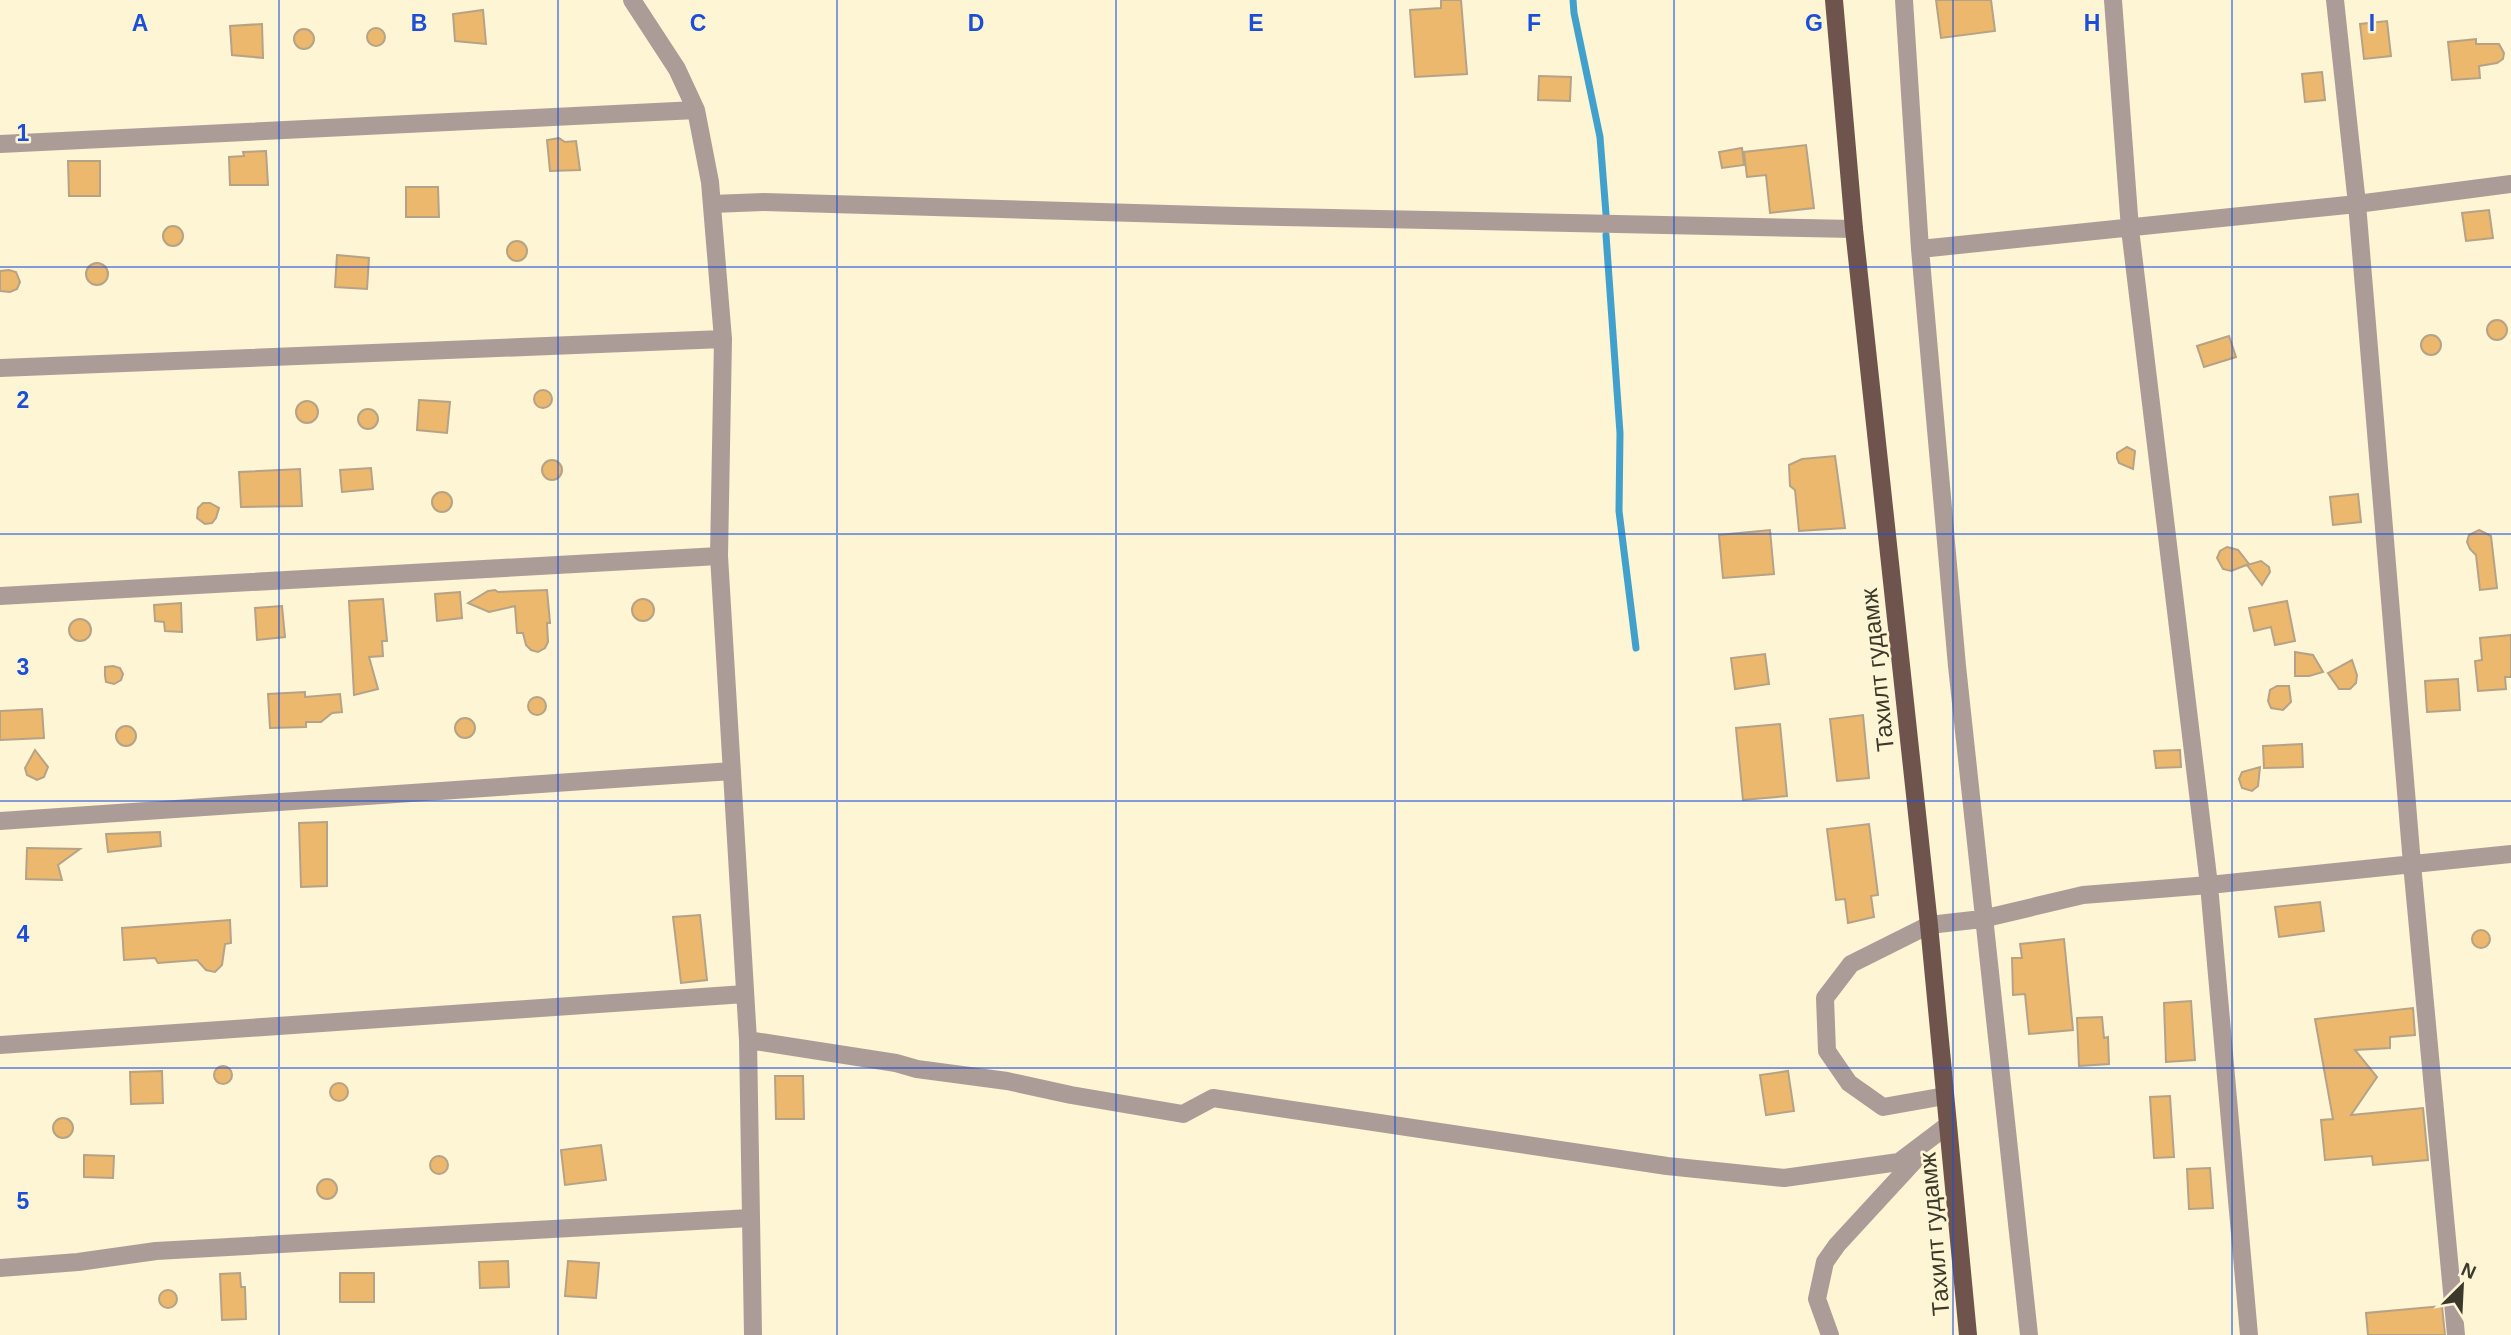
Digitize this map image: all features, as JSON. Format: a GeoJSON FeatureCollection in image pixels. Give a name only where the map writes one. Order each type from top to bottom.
{"type":"FeatureCollection","features":[{"type":"Feature","properties":{"kind":"main road","name":"Тахилт гудамж"},"geometry":{"type":"LineString","coordinates":[[1834,0],[1854,229],[1929,925],[1968,1335]]}},
{"type":"Feature","properties":{"kind":"street"},"geometry":{"type":"LineString","coordinates":[[632,0],[677,69],[696,110],[712,204],[723,339],[719,556],[748,1040],[752,1335]]}},
{"type":"Feature","properties":{"kind":"street"},"geometry":{"type":"LineString","coordinates":[[1905,0],[1920,249],[1956,666],[2029,1335]]}},
{"type":"Feature","properties":{"kind":"street"},"geometry":{"type":"LineString","coordinates":[[2113,0],[2130,229],[2209,885],[2249,1335]]}},
{"type":"Feature","properties":{"kind":"street"},"geometry":{"type":"LineString","coordinates":[[2335,0],[2357,204],[2412,864],[2456,1335]]}},
{"type":"Feature","properties":{"kind":"street"},"geometry":{"type":"LineString","coordinates":[[0,144],[696,110]]}},
{"type":"Feature","properties":{"kind":"street"},"geometry":{"type":"LineString","coordinates":[[1920,249],[2130,229],[2511,184]]}},
{"type":"Feature","properties":{"kind":"street"},"geometry":{"type":"LineString","coordinates":[[712,204],[764,202],[1237,216],[1854,229]]}},
{"type":"Feature","properties":{"kind":"street"},"geometry":{"type":"LineString","coordinates":[[0,368],[723,339]]}},
{"type":"Feature","properties":{"kind":"street"},"geometry":{"type":"LineString","coordinates":[[0,596],[719,556]]}},
{"type":"Feature","properties":{"kind":"street"},"geometry":{"type":"LineString","coordinates":[[0,821],[732,771]]}},
{"type":"Feature","properties":{"kind":"street"},"geometry":{"type":"LineString","coordinates":[[1945,1096],[1883,1107],[1849,1083],[1828,1051],[1825,998],[1851,964],[1929,925],[1982,919],[2083,895],[2511,854]]}},
{"type":"Feature","properties":{"kind":"street"},"geometry":{"type":"LineString","coordinates":[[0,1045],[745,995]]}},
{"type":"Feature","properties":{"kind":"street"},"geometry":{"type":"LineString","coordinates":[[748,1040],[896,1063],[917,1069],[1007,1081],[1070,1095],[1183,1114],[1213,1098],[1667,1166],[1784,1178],[1899,1162],[1948,1125]]}},
{"type":"Feature","properties":{"kind":"street"},"geometry":{"type":"LineString","coordinates":[[1830,1335],[1817,1299],[1825,1262],[1837,1245],[1948,1125]]}},
{"type":"Feature","properties":{"kind":"street"},"geometry":{"type":"LineString","coordinates":[[0,1268],[78,1262],[156,1251],[750,1218]]}},
{"type":"Feature","properties":{"kind":"building"},"geometry":{"type":"Polygon","coordinates":[[[1441,0],[1461,0],[1467,74],[1415,77],[1410,10],[1441,8],[1441,0]]]}},
{"type":"Feature","properties":{"kind":"building"},"geometry":{"type":"Polygon","coordinates":[[[1936,0],[1991,0],[1995,31],[1941,38],[1936,0]]]}},
{"type":"Feature","properties":{"kind":"building"},"geometry":{"type":"Polygon","coordinates":[[[483,10],[486,44],[455,41],[453,14],[483,10]]]}},
{"type":"Feature","properties":{"kind":"building"},"geometry":{"type":"Polygon","coordinates":[[[2387,21],[2391,56],[2364,59],[2360,24],[2387,21]]]}},
{"type":"Feature","properties":{"kind":"building"},"geometry":{"type":"Polygon","coordinates":[[[262,24],[263,58],[232,55],[230,26],[262,24]]]}},
{"type":"Feature","properties":{"kind":"building"},"geometry":{"type":"Polygon","coordinates":[[[376,28],[382,31],[385,37],[382,43],[376,46],[370,43],[367,37],[370,31],[376,28]]]}},
{"type":"Feature","properties":{"kind":"building"},"geometry":{"type":"Polygon","coordinates":[[[300,29],[308,29],[314,39],[308,49],[300,49],[294,43],[294,35],[300,29]]]}},
{"type":"Feature","properties":{"kind":"building"},"geometry":{"type":"Polygon","coordinates":[[[2476,39],[2476,44],[2499,44],[2504,53],[2503,59],[2497,63],[2479,66],[2480,78],[2452,80],[2448,42],[2476,39]]]}},
{"type":"Feature","properties":{"kind":"building"},"geometry":{"type":"Polygon","coordinates":[[[2322,72],[2325,100],[2305,102],[2302,74],[2322,72]]]}},
{"type":"Feature","properties":{"kind":"building"},"geometry":{"type":"Polygon","coordinates":[[[1539,76],[1571,77],[1570,101],[1538,100],[1539,76]]]}},
{"type":"Feature","properties":{"kind":"building"},"geometry":{"type":"Polygon","coordinates":[[[559,138],[565,142],[576,141],[580,170],[550,171],[547,140],[559,138]]]}},
{"type":"Feature","properties":{"kind":"building"},"geometry":{"type":"Polygon","coordinates":[[[1806,145],[1814,208],[1770,213],[1766,175],[1747,177],[1744,152],[1806,145]]]}},
{"type":"Feature","properties":{"kind":"building"},"geometry":{"type":"Polygon","coordinates":[[[1742,148],[1744,165],[1722,168],[1719,152],[1742,148]]]}},
{"type":"Feature","properties":{"kind":"building"},"geometry":{"type":"Polygon","coordinates":[[[266,151],[268,185],[230,185],[229,157],[244,156],[243,152],[266,151]]]}},
{"type":"Feature","properties":{"kind":"building"},"geometry":{"type":"Polygon","coordinates":[[[68,161],[100,161],[100,196],[69,196],[68,161]]]}},
{"type":"Feature","properties":{"kind":"building"},"geometry":{"type":"Polygon","coordinates":[[[406,187],[438,187],[439,217],[406,217],[406,187]]]}},
{"type":"Feature","properties":{"kind":"building"},"geometry":{"type":"Polygon","coordinates":[[[2489,210],[2493,238],[2466,241],[2462,213],[2489,210]]]}},
{"type":"Feature","properties":{"kind":"building"},"geometry":{"type":"Polygon","coordinates":[[[173,226],[180,229],[183,236],[180,243],[173,246],[166,243],[163,236],[166,229],[173,226]]]}},
{"type":"Feature","properties":{"kind":"building"},"geometry":{"type":"Polygon","coordinates":[[[517,241],[524,244],[527,251],[524,258],[517,261],[510,258],[507,251],[510,244],[517,241]]]}},
{"type":"Feature","properties":{"kind":"building"},"geometry":{"type":"Polygon","coordinates":[[[337,255],[369,258],[367,289],[335,287],[337,255]]]}},
{"type":"Feature","properties":{"kind":"building"},"geometry":{"type":"Polygon","coordinates":[[[97,263],[105,266],[108,274],[105,282],[97,285],[89,282],[86,274],[89,266],[97,263]]]}},
{"type":"Feature","properties":{"kind":"building"},"geometry":{"type":"Polygon","coordinates":[[[0,271],[16,272],[20,282],[17,289],[10,292],[0,291],[0,271]]]}},
{"type":"Feature","properties":{"kind":"building"},"geometry":{"type":"Polygon","coordinates":[[[2497,320],[2504,323],[2507,330],[2504,337],[2497,340],[2490,337],[2487,330],[2490,323],[2497,320]]]}},
{"type":"Feature","properties":{"kind":"building"},"geometry":{"type":"Polygon","coordinates":[[[2431,335],[2438,338],[2441,345],[2438,352],[2431,355],[2424,352],[2421,345],[2424,338],[2431,335]]]}},
{"type":"Feature","properties":{"kind":"building"},"geometry":{"type":"Polygon","coordinates":[[[2229,336],[2236,357],[2204,367],[2197,346],[2229,336]]]}},
{"type":"Feature","properties":{"kind":"building"},"geometry":{"type":"Polygon","coordinates":[[[539,390],[547,390],[552,399],[550,406],[539,408],[534,403],[534,395],[539,390]]]}},
{"type":"Feature","properties":{"kind":"building"},"geometry":{"type":"Polygon","coordinates":[[[419,400],[450,402],[447,433],[417,430],[419,400]]]}},
{"type":"Feature","properties":{"kind":"building"},"geometry":{"type":"Polygon","coordinates":[[[307,401],[315,404],[318,412],[315,420],[307,423],[299,420],[296,412],[299,404],[307,401]]]}},
{"type":"Feature","properties":{"kind":"building"},"geometry":{"type":"Polygon","coordinates":[[[368,409],[375,412],[378,419],[375,426],[368,429],[361,426],[358,419],[361,412],[368,409]]]}},
{"type":"Feature","properties":{"kind":"building"},"geometry":{"type":"Polygon","coordinates":[[[2127,447],[2135,451],[2133,469],[2119,463],[2117,458],[2117,453],[2127,447]]]}},
{"type":"Feature","properties":{"kind":"building"},"geometry":{"type":"Polygon","coordinates":[[[1835,456],[1845,528],[1799,531],[1795,490],[1790,486],[1789,465],[1802,459],[1835,456]]]}},
{"type":"Feature","properties":{"kind":"building"},"geometry":{"type":"Polygon","coordinates":[[[548,460],[556,460],[562,470],[556,480],[548,480],[542,474],[542,466],[548,460]]]}},
{"type":"Feature","properties":{"kind":"building"},"geometry":{"type":"Polygon","coordinates":[[[371,468],[373,489],[342,492],[340,470],[371,468]]]}},
{"type":"Feature","properties":{"kind":"building"},"geometry":{"type":"Polygon","coordinates":[[[300,469],[302,506],[241,507],[239,472],[300,469]]]}},
{"type":"Feature","properties":{"kind":"building"},"geometry":{"type":"Polygon","coordinates":[[[442,492],[449,495],[452,502],[449,509],[442,512],[435,509],[432,502],[435,495],[442,492]]]}},
{"type":"Feature","properties":{"kind":"building"},"geometry":{"type":"Polygon","coordinates":[[[2358,494],[2361,522],[2333,525],[2330,497],[2358,494]]]}},
{"type":"Feature","properties":{"kind":"building"},"geometry":{"type":"Polygon","coordinates":[[[203,503],[219,508],[212,523],[205,524],[197,518],[198,508],[203,503]]]}},
{"type":"Feature","properties":{"kind":"building"},"geometry":{"type":"Polygon","coordinates":[[[1770,530],[1774,574],[1723,578],[1719,535],[1770,530]]]}},
{"type":"Feature","properties":{"kind":"building"},"geometry":{"type":"Polygon","coordinates":[[[2479,530],[2491,536],[2497,588],[2480,590],[2476,555],[2467,542],[2469,535],[2479,530]]]}},
{"type":"Feature","properties":{"kind":"building"},"geometry":{"type":"Polygon","coordinates":[[[2227,547],[2238,550],[2249,564],[2231,571],[2223,569],[2217,558],[2220,551],[2227,547]]]}},
{"type":"Feature","properties":{"kind":"building"},"geometry":{"type":"Polygon","coordinates":[[[2261,561],[2269,567],[2270,572],[2262,585],[2247,565],[2261,561]]]}},
{"type":"Feature","properties":{"kind":"building"},"geometry":{"type":"Polygon","coordinates":[[[547,590],[550,623],[547,623],[548,642],[545,648],[538,652],[531,650],[526,645],[523,633],[517,633],[515,606],[489,612],[468,603],[488,591],[547,590]]]}},
{"type":"Feature","properties":{"kind":"building"},"geometry":{"type":"Polygon","coordinates":[[[460,592],[462,618],[437,621],[435,594],[460,592]]]}},
{"type":"Feature","properties":{"kind":"building"},"geometry":{"type":"Polygon","coordinates":[[[383,599],[387,641],[382,641],[383,656],[369,657],[378,689],[354,695],[349,601],[383,599]]]}},
{"type":"Feature","properties":{"kind":"building"},"geometry":{"type":"Polygon","coordinates":[[[639,599],[647,599],[654,606],[654,614],[647,621],[639,621],[632,614],[632,606],[639,599]]]}},
{"type":"Feature","properties":{"kind":"building"},"geometry":{"type":"Polygon","coordinates":[[[2287,601],[2295,641],[2275,645],[2271,627],[2254,631],[2249,608],[2287,601]]]}},
{"type":"Feature","properties":{"kind":"building"},"geometry":{"type":"Polygon","coordinates":[[[181,603],[182,632],[165,631],[164,622],[155,621],[154,605],[181,603]]]}},
{"type":"Feature","properties":{"kind":"building"},"geometry":{"type":"Polygon","coordinates":[[[282,606],[285,637],[257,640],[255,608],[282,606]]]}},
{"type":"Feature","properties":{"kind":"building"},"geometry":{"type":"Polygon","coordinates":[[[80,619],[88,622],[91,630],[88,638],[80,641],[72,638],[69,630],[72,622],[80,619]]]}},
{"type":"Feature","properties":{"kind":"building"},"geometry":{"type":"Polygon","coordinates":[[[2511,635],[2511,677],[2505,677],[2506,689],[2478,691],[2475,661],[2482,660],[2480,638],[2511,635]]]}},
{"type":"Feature","properties":{"kind":"building"},"geometry":{"type":"Polygon","coordinates":[[[2295,652],[2313,655],[2323,672],[2295,676],[2295,652]]]}},
{"type":"Feature","properties":{"kind":"building"},"geometry":{"type":"Polygon","coordinates":[[[1765,654],[1769,684],[1735,689],[1731,658],[1765,654]]]}},
{"type":"Feature","properties":{"kind":"building"},"geometry":{"type":"Polygon","coordinates":[[[2352,660],[2357,675],[2356,683],[2350,689],[2339,689],[2328,673],[2352,660]]]}},
{"type":"Feature","properties":{"kind":"building"},"geometry":{"type":"Polygon","coordinates":[[[105,667],[120,668],[123,674],[121,680],[114,684],[106,682],[105,676],[105,667]]]}},
{"type":"Feature","properties":{"kind":"building"},"geometry":{"type":"Polygon","coordinates":[[[2458,679],[2460,710],[2427,712],[2425,681],[2458,679]]]}},
{"type":"Feature","properties":{"kind":"building"},"geometry":{"type":"Polygon","coordinates":[[[2277,686],[2289,686],[2291,702],[2283,710],[2271,708],[2268,701],[2270,690],[2277,686]]]}},
{"type":"Feature","properties":{"kind":"building"},"geometry":{"type":"Polygon","coordinates":[[[305,692],[305,697],[340,694],[342,712],[332,713],[321,722],[306,722],[306,727],[270,728],[268,694],[305,692]]]}},
{"type":"Feature","properties":{"kind":"building"},"geometry":{"type":"Polygon","coordinates":[[[533,697],[541,697],[546,706],[544,713],[533,715],[528,710],[528,702],[533,697]]]}},
{"type":"Feature","properties":{"kind":"building"},"geometry":{"type":"Polygon","coordinates":[[[42,709],[44,738],[0,740],[0,711],[42,709]]]}},
{"type":"Feature","properties":{"kind":"building"},"geometry":{"type":"Polygon","coordinates":[[[1863,715],[1869,778],[1837,781],[1830,719],[1863,715]]]}},
{"type":"Feature","properties":{"kind":"building"},"geometry":{"type":"Polygon","coordinates":[[[465,718],[472,721],[475,728],[472,735],[465,738],[458,735],[455,728],[458,721],[465,718]]]}},
{"type":"Feature","properties":{"kind":"building"},"geometry":{"type":"Polygon","coordinates":[[[1780,724],[1787,796],[1743,800],[1736,728],[1780,724]]]}},
{"type":"Feature","properties":{"kind":"building"},"geometry":{"type":"Polygon","coordinates":[[[122,726],[130,726],[136,736],[130,746],[122,746],[116,740],[116,732],[122,726]]]}},
{"type":"Feature","properties":{"kind":"building"},"geometry":{"type":"Polygon","coordinates":[[[2302,744],[2303,767],[2264,768],[2263,746],[2302,744]]]}},
{"type":"Feature","properties":{"kind":"building"},"geometry":{"type":"Polygon","coordinates":[[[35,750],[48,767],[44,777],[37,780],[27,775],[25,768],[35,750]]]}},
{"type":"Feature","properties":{"kind":"building"},"geometry":{"type":"Polygon","coordinates":[[[2180,750],[2181,767],[2156,768],[2154,751],[2180,750]]]}},
{"type":"Feature","properties":{"kind":"building"},"geometry":{"type":"Polygon","coordinates":[[[2260,767],[2258,786],[2252,791],[2242,788],[2239,779],[2242,772],[2260,767]]]}},
{"type":"Feature","properties":{"kind":"building"},"geometry":{"type":"Polygon","coordinates":[[[327,822],[327,886],[301,887],[299,823],[327,822]]]}},
{"type":"Feature","properties":{"kind":"building"},"geometry":{"type":"Polygon","coordinates":[[[1869,824],[1878,895],[1871,896],[1874,917],[1848,923],[1845,899],[1836,900],[1827,829],[1869,824]]]}},
{"type":"Feature","properties":{"kind":"building"},"geometry":{"type":"Polygon","coordinates":[[[160,832],[161,846],[108,852],[106,834],[160,832]]]}},
{"type":"Feature","properties":{"kind":"building"},"geometry":{"type":"Polygon","coordinates":[[[27,848],[80,849],[58,865],[62,880],[26,879],[27,848]]]}},
{"type":"Feature","properties":{"kind":"building"},"geometry":{"type":"Polygon","coordinates":[[[2320,902],[2324,931],[2279,937],[2275,907],[2320,902]]]}},
{"type":"Feature","properties":{"kind":"building"},"geometry":{"type":"Polygon","coordinates":[[[700,915],[707,980],[681,983],[673,917],[700,915]]]}},
{"type":"Feature","properties":{"kind":"building"},"geometry":{"type":"Polygon","coordinates":[[[230,920],[231,943],[225,944],[222,965],[215,972],[206,970],[197,960],[158,963],[155,958],[124,960],[122,928],[230,920]]]}},
{"type":"Feature","properties":{"kind":"building"},"geometry":{"type":"Polygon","coordinates":[[[2477,930],[2485,930],[2490,939],[2488,946],[2477,948],[2472,943],[2472,935],[2477,930]]]}},
{"type":"Feature","properties":{"kind":"building"},"geometry":{"type":"Polygon","coordinates":[[[2064,939],[2073,1030],[2029,1034],[2025,994],[2013,995],[2012,958],[2022,958],[2020,944],[2064,939]]]}},
{"type":"Feature","properties":{"kind":"building"},"geometry":{"type":"Polygon","coordinates":[[[2191,1001],[2195,1060],[2166,1062],[2164,1003],[2191,1001]]]}},
{"type":"Feature","properties":{"kind":"building"},"geometry":{"type":"Polygon","coordinates":[[[2413,1008],[2415,1035],[2390,1037],[2390,1048],[2355,1050],[2377,1077],[2351,1115],[2423,1108],[2428,1160],[2373,1165],[2372,1156],[2325,1160],[2321,1120],[2333,1119],[2315,1019],[2413,1008]]]}},
{"type":"Feature","properties":{"kind":"building"},"geometry":{"type":"Polygon","coordinates":[[[2102,1017],[2104,1038],[2108,1037],[2109,1064],[2079,1066],[2077,1018],[2102,1017]]]}},
{"type":"Feature","properties":{"kind":"building"},"geometry":{"type":"Polygon","coordinates":[[[219,1066],[227,1066],[232,1075],[230,1082],[219,1084],[214,1079],[214,1071],[219,1066]]]}},
{"type":"Feature","properties":{"kind":"building"},"geometry":{"type":"Polygon","coordinates":[[[162,1071],[163,1103],[131,1104],[130,1072],[162,1071]]]}},
{"type":"Feature","properties":{"kind":"building"},"geometry":{"type":"Polygon","coordinates":[[[1788,1071],[1794,1111],[1766,1115],[1760,1075],[1788,1071]]]}},
{"type":"Feature","properties":{"kind":"building"},"geometry":{"type":"Polygon","coordinates":[[[775,1076],[803,1076],[804,1119],[776,1119],[775,1076]]]}},
{"type":"Feature","properties":{"kind":"building"},"geometry":{"type":"Polygon","coordinates":[[[339,1083],[345,1086],[348,1092],[345,1098],[339,1101],[333,1098],[330,1092],[333,1086],[339,1083]]]}},
{"type":"Feature","properties":{"kind":"building"},"geometry":{"type":"Polygon","coordinates":[[[2170,1096],[2174,1157],[2154,1158],[2150,1097],[2170,1096]]]}},
{"type":"Feature","properties":{"kind":"building"},"geometry":{"type":"Polygon","coordinates":[[[63,1118],[70,1121],[73,1128],[70,1135],[63,1138],[56,1135],[53,1128],[56,1121],[63,1118]]]}},
{"type":"Feature","properties":{"kind":"building"},"geometry":{"type":"Polygon","coordinates":[[[601,1145],[606,1180],[565,1185],[561,1150],[601,1145]]]}},
{"type":"Feature","properties":{"kind":"building"},"geometry":{"type":"Polygon","coordinates":[[[84,1155],[114,1156],[113,1178],[84,1177],[84,1155]]]}},
{"type":"Feature","properties":{"kind":"building"},"geometry":{"type":"Polygon","coordinates":[[[439,1156],[445,1159],[448,1165],[445,1171],[439,1174],[433,1171],[430,1165],[433,1159],[439,1156]]]}},
{"type":"Feature","properties":{"kind":"building"},"geometry":{"type":"Polygon","coordinates":[[[2210,1168],[2213,1208],[2189,1209],[2187,1169],[2210,1168]]]}},
{"type":"Feature","properties":{"kind":"building"},"geometry":{"type":"Polygon","coordinates":[[[327,1179],[334,1182],[337,1189],[334,1196],[327,1199],[320,1196],[317,1189],[320,1182],[327,1179]]]}},
{"type":"Feature","properties":{"kind":"building"},"geometry":{"type":"Polygon","coordinates":[[[508,1261],[509,1287],[480,1288],[479,1262],[508,1261]]]}},
{"type":"Feature","properties":{"kind":"building"},"geometry":{"type":"Polygon","coordinates":[[[568,1261],[599,1263],[596,1298],[565,1296],[568,1261]]]}},
{"type":"Feature","properties":{"kind":"building"},"geometry":{"type":"Polygon","coordinates":[[[240,1273],[241,1287],[245,1287],[246,1319],[222,1320],[220,1274],[240,1273]]]}},
{"type":"Feature","properties":{"kind":"building"},"geometry":{"type":"Polygon","coordinates":[[[340,1273],[374,1273],[374,1302],[340,1302],[340,1273]]]}},
{"type":"Feature","properties":{"kind":"building"},"geometry":{"type":"Polygon","coordinates":[[[164,1290],[172,1290],[177,1299],[175,1306],[164,1308],[159,1303],[159,1295],[164,1290]]]}},
{"type":"Feature","properties":{"kind":"building"},"geometry":{"type":"Polygon","coordinates":[[[2442,1306],[2445,1335],[2368,1335],[2366,1313],[2442,1306]]]}},
{"type":"Feature","properties":{"kind":"waterway"},"geometry":{"type":"LineString","coordinates":[[1573,0],[1600,137],[1606,214]]}},
{"type":"Feature","properties":{"kind":"waterway"},"geometry":{"type":"LineString","coordinates":[[1606,235],[1620,433],[1619,511],[1636,648]]}}]}
